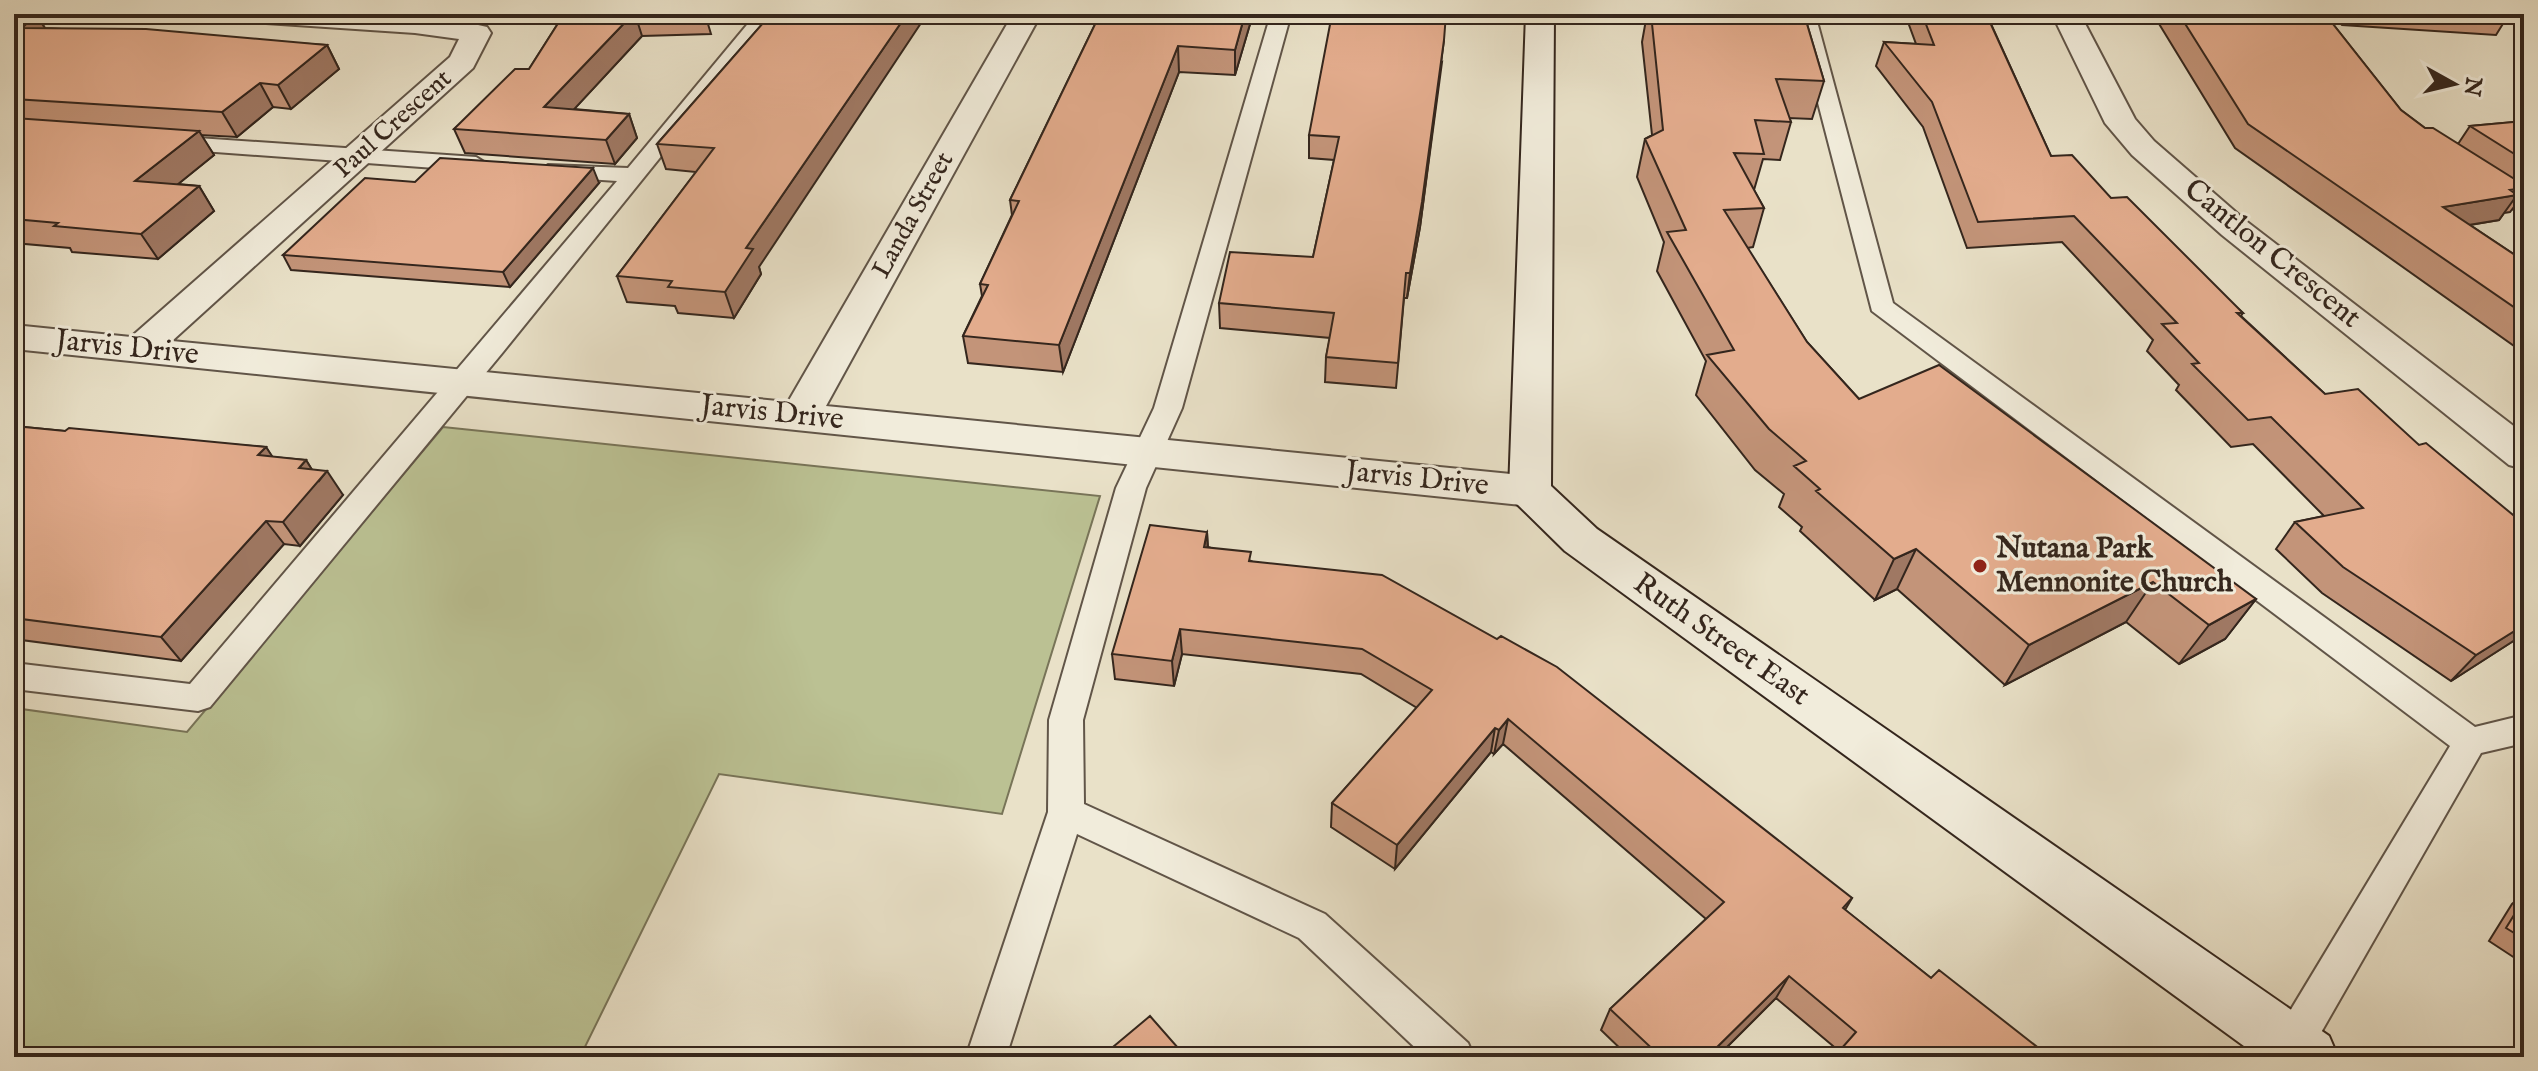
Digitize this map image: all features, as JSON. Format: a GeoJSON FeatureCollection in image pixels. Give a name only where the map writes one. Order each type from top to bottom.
{"type":"FeatureCollection","features":[{"type":"Feature","properties":{"kind":"street","name":"Paul Crescent"},"geometry":{"type":"LineString","coordinates":[[141,348],[462,62],[477,33],[415,24],[266,14]]}},
{"type":"Feature","properties":{"kind":"street","name":"Landa Street"},"geometry":{"type":"LineString","coordinates":[[800,416],[1027,14]]}},
{"type":"Feature","properties":{"kind":"street"},"geometry":{"type":"LineString","coordinates":[[1530,491],[1540,14]]}},
{"type":"Feature","properties":{"kind":"street","name":"Cantlon Crescent"},"geometry":{"type":"LineString","coordinates":[[2066,14],[2121,123],[2143,148],[2234,228],[2524,455]]}},
{"type":"Feature","properties":{"kind":"street","name":"Jarvis Drive"},"geometry":{"type":"LineString","coordinates":[[14,337],[1530,491]]}},
{"type":"Feature","properties":{"kind":"street","name":"Ruth Street East"},"geometry":{"type":"LineString","coordinates":[[1530,491],[1581,540],[2300,1051]]}},
{"type":"Feature","properties":{"kind":"lane"},"geometry":{"type":"LineString","coordinates":[[14,676],[198,698],[464,382],[766,14]]}},
{"type":"Feature","properties":{"kind":"lane"},"geometry":{"type":"LineString","coordinates":[[986,1057],[1066,812],[1066,720],[1131,488],[1168,408],[1281,14]]}},
{"type":"Feature","properties":{"kind":"lane"},"geometry":{"type":"LineString","coordinates":[[1805,14],[1881,306],[2470,742]]}},
{"type":"Feature","properties":{"kind":"lane"},"geometry":{"type":"LineString","coordinates":[[142,141],[498,166]]}},
{"type":"Feature","properties":{"kind":"lane"},"geometry":{"type":"LineString","coordinates":[[528,168],[633,175]]}},
{"type":"Feature","properties":{"kind":"lane"},"geometry":{"type":"LineString","coordinates":[[2462,168],[2524,208]]}},
{"type":"Feature","properties":{"kind":"lane"},"geometry":{"type":"LineString","coordinates":[[2300,1051],[2470,742],[2524,729]]}},
{"type":"Feature","properties":{"kind":"lane"},"geometry":{"type":"LineString","coordinates":[[1066,812],[1312,926],[1454,1057]]}},
{"type":"Feature","properties":{"kind":"green space"},"geometry":{"type":"Polygon","coordinates":[[[443,427],[1100,496],[1002,814],[719,774],[580,1057],[14,1057],[14,708],[187,732],[443,427]]]}},
{"type":"Feature","properties":{"kind":"building"},"geometry":{"type":"Polygon","coordinates":[[[36,14],[22,28],[146,29],[327,45],[278,85],[260,83],[222,112],[14,99],[14,16],[36,14]]]}},
{"type":"Feature","properties":{"kind":"building"},"geometry":{"type":"Polygon","coordinates":[[[564,14],[633,14],[544,107],[629,114],[606,140],[454,129],[515,69],[529,69],[564,14]]]}},
{"type":"Feature","properties":{"kind":"building"},"geometry":{"type":"Polygon","coordinates":[[[771,14],[907,14],[746,248],[753,249],[725,292],[668,287],[672,281],[617,276],[714,148],[657,144],[771,14]]]}},
{"type":"Feature","properties":{"kind":"building"},"geometry":{"type":"Polygon","coordinates":[[[1100,14],[1245,14],[1235,50],[1178,46],[1059,345],[963,336],[988,285],[980,284],[1019,201],[1010,200],[1100,14]]]}},
{"type":"Feature","properties":{"kind":"building"},"geometry":{"type":"Polygon","coordinates":[[[1332,14],[1446,14],[1422,202],[1410,273],[1406,273],[1398,363],[1326,357],[1334,313],[1219,303],[1230,252],[1313,257],[1339,137],[1309,135],[1332,14]]]}},
{"type":"Feature","properties":{"kind":"building"},"geometry":{"type":"Polygon","coordinates":[[[1651,14],[1804,14],[1824,81],[1776,79],[1791,122],[1755,120],[1764,154],[1734,153],[1764,208],[1724,210],[1807,342],[1859,399],[1939,365],[2256,599],[2209,625],[2153,582],[2029,645],[1916,549],[1894,559],[1816,491],[1820,489],[1794,466],[1806,461],[1769,429],[1707,355],[1734,350],[1667,232],[1686,230],[1645,139],[1663,130],[1651,14]]]}},
{"type":"Feature","properties":{"kind":"building"},"geometry":{"type":"Polygon","coordinates":[[[1922,14],[1992,14],[1994,18],[1988,18],[2051,156],[2072,155],[2111,198],[2127,197],[2243,313],[2237,313],[2325,394],[2358,389],[2419,445],[2426,443],[2524,524],[2524,625],[2476,655],[2343,567],[2295,522],[2363,508],[2271,417],[2248,420],[2192,364],[2199,363],[2162,324],[2177,323],[2074,216],[1978,222],[1932,102],[1884,42],[1934,45],[1922,14]]]}},
{"type":"Feature","properties":{"kind":"building"},"geometry":{"type":"Polygon","coordinates":[[[2179,14],[2325,14],[2401,110],[2425,128],[2433,128],[2524,185],[2524,188],[2510,190],[2517,195],[2443,207],[2524,261],[2524,314],[2248,124],[2179,14]]]}},
{"type":"Feature","properties":{"kind":"building"},"geometry":{"type":"Polygon","coordinates":[[[14,118],[199,131],[135,181],[199,186],[141,234],[14,219],[14,118]]]}},
{"type":"Feature","properties":{"kind":"building"},"geometry":{"type":"Polygon","coordinates":[[[2524,121],[2524,160],[2470,126],[2524,121]]]}},
{"type":"Feature","properties":{"kind":"building"},"geometry":{"type":"Polygon","coordinates":[[[440,158],[593,168],[503,272],[283,255],[365,178],[415,182],[440,158]]]}},
{"type":"Feature","properties":{"kind":"building"},"geometry":{"type":"Polygon","coordinates":[[[14,426],[65,431],[69,428],[266,447],[258,455],[306,460],[299,468],[327,471],[283,522],[266,521],[161,637],[14,618],[14,426]]]}},
{"type":"Feature","properties":{"kind":"building"},"geometry":{"type":"Polygon","coordinates":[[[1150,525],[1207,532],[1204,547],[1251,552],[1249,561],[1382,575],[1497,639],[1501,636],[1557,667],[1852,898],[1843,908],[1931,978],[1939,970],[2050,1057],[1834,1057],[1856,1032],[1789,976],[1707,1057],[1661,1057],[1610,1009],[1724,902],[1508,719],[1499,730],[1495,728],[1397,845],[1332,803],[1432,690],[1362,649],[1180,629],[1172,661],[1112,654],[1150,525]]]}},
{"type":"Feature","properties":{"kind":"building"},"geometry":{"type":"Polygon","coordinates":[[[2524,899],[2524,939],[2506,928],[2524,899]]]}},
{"type":"Feature","properties":{"kind":"building"},"geometry":{"type":"Polygon","coordinates":[[[1150,1016],[1186,1057],[1101,1057],[1150,1016]]]}},
{"type":"Feature","properties":{"kind":"place","name":"Nutana Park Mennonite Church"},"geometry":{"type":"Point","coordinates":[1980,566]}}]}
